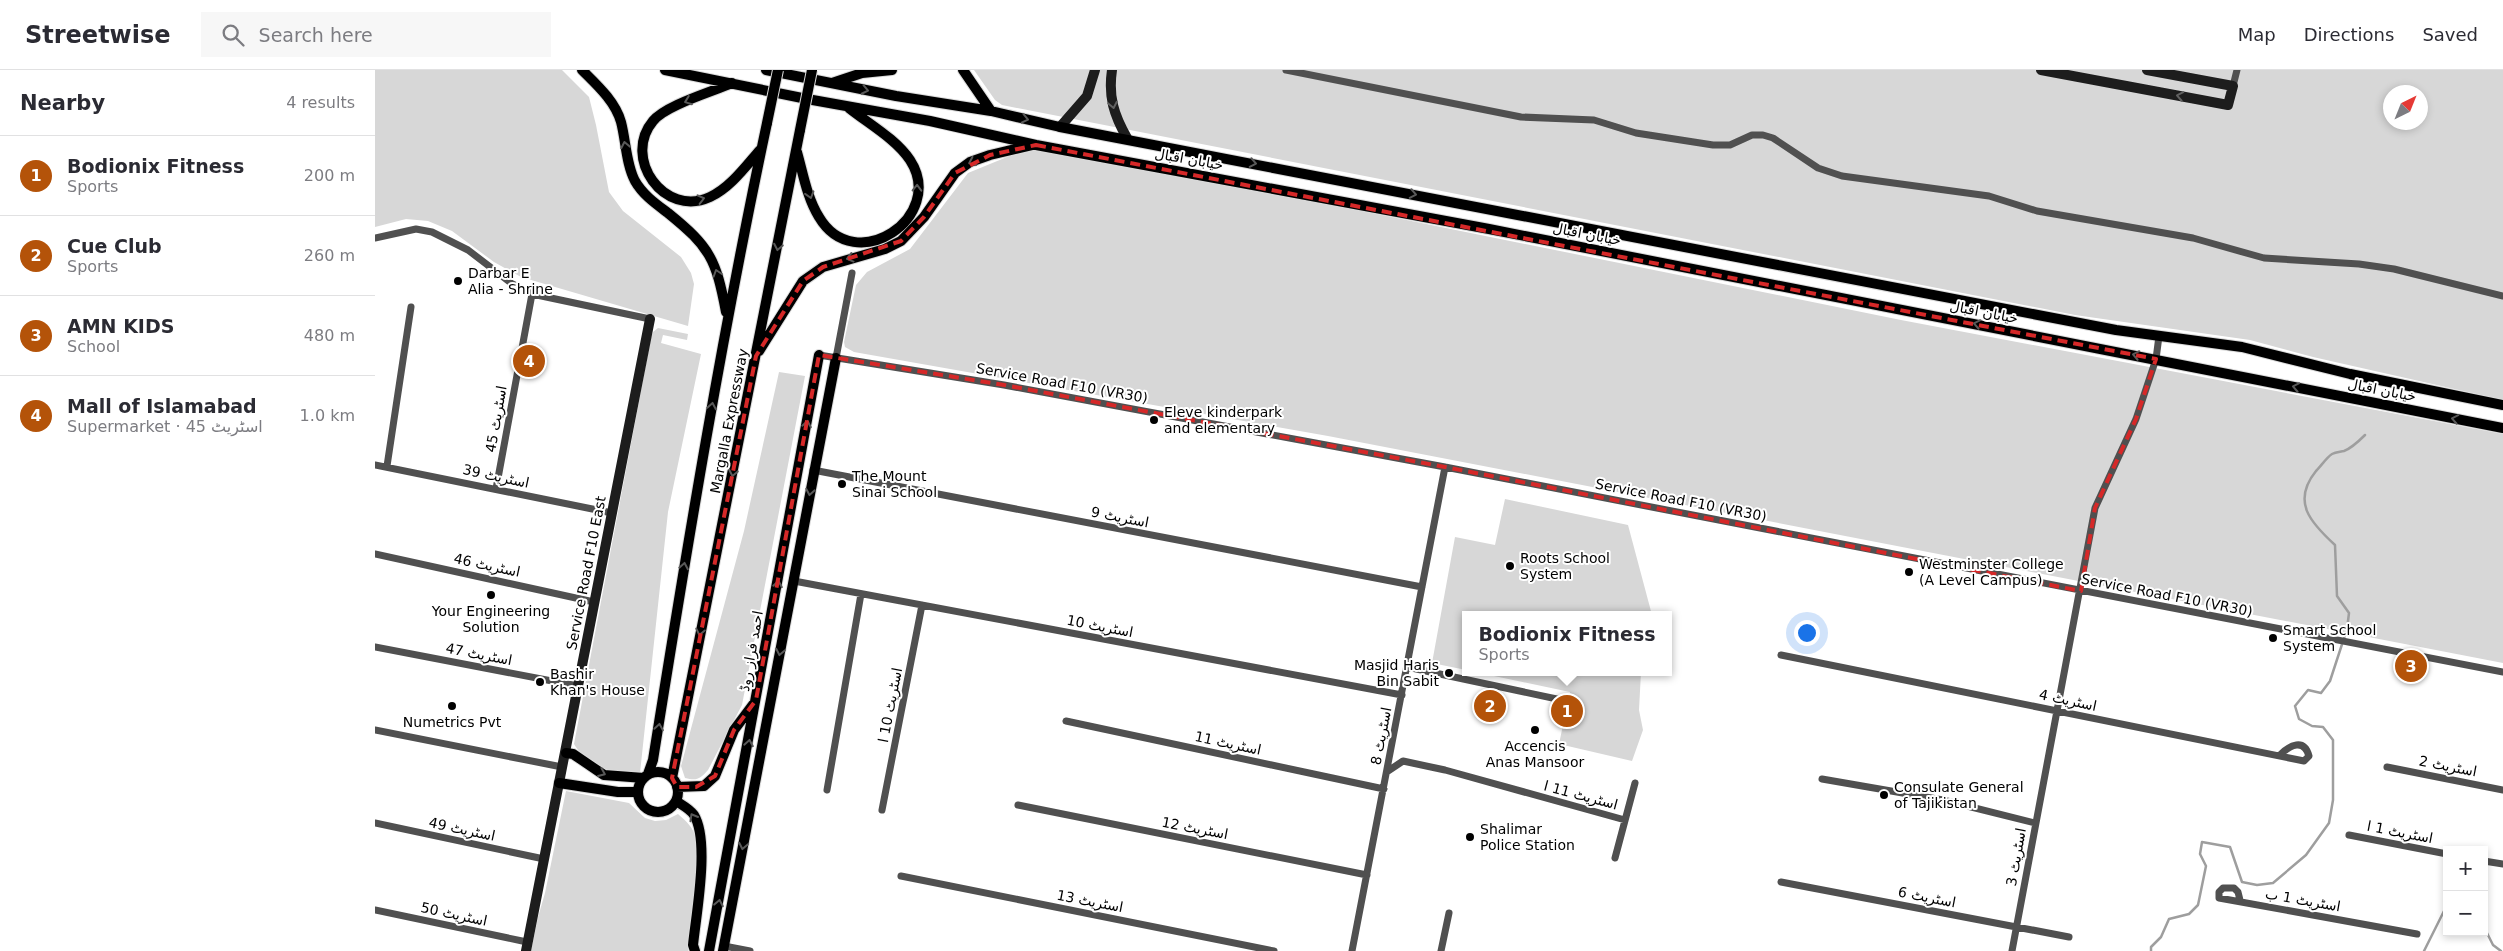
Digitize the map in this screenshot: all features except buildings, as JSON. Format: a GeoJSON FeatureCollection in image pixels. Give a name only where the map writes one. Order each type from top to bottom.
{"type":"FeatureCollection","features":[{"type":"Feature","properties":{"kind":"main road"},"geometry":{"type":"LineString","coordinates":[[582,70],[614,106],[621,121],[635,181],[646,196],[695,235],[711,255],[721,286],[727,320]]}},
{"type":"Feature","properties":{"kind":"main road","name":"خیابان اقبال"},"geometry":{"type":"LineString","coordinates":[[665,70],[930,121],[1036,145],[1489,228],[2503,428]]}},
{"type":"Feature","properties":{"kind":"main road","name":"خیابان اقبال"},"geometry":{"type":"LineString","coordinates":[[766,70],[896,96],[991,111],[1060,127],[1127,138],[2116,330],[2242,346],[2350,374],[2503,405]]}},
{"type":"Feature","properties":{"kind":"main road","name":"Margalla Expressway"},"geometry":{"type":"LineString","coordinates":[[646,776],[653,760],[743,235],[779,70]]}},
{"type":"Feature","properties":{"kind":"main road","name":"Margalla Expressway"},"geometry":{"type":"LineString","coordinates":[[672,778],[812,70]]}},
{"type":"Feature","properties":{"kind":"main road"},"geometry":{"type":"LineString","coordinates":[[831,83],[862,73],[892,70]]}},
{"type":"Feature","properties":{"kind":"main road"},"geometry":{"type":"LineString","coordinates":[[963,70],[991,111]]}},
{"type":"Feature","properties":{"kind":"main road"},"geometry":{"type":"LineString","coordinates":[[733,83],[667,109],[653,120],[644,137],[641,158],[647,175],[669,197],[691,202],[709,197],[730,183],[761,147]]}},
{"type":"Feature","properties":{"kind":"main road"},"geometry":{"type":"LineString","coordinates":[[796,148],[813,206],[827,228],[839,238],[856,242],[870,242],[895,232],[907,220],[919,191],[914,169],[901,149],[847,106]]}},
{"type":"Feature","properties":{"kind":"main road"},"geometry":{"type":"LineString","coordinates":[[756,356],[803,281],[823,268],[885,249],[901,240],[924,217],[955,173],[970,162],[990,155],[1036,145]]}},
{"type":"Feature","properties":{"kind":"main road","name":"احمد فراز روڈ"},"geometry":{"type":"LineString","coordinates":[[709,951],[735,819],[819,355]]}},
{"type":"Feature","properties":{"kind":"main road","name":"احمد فراز روڈ"},"geometry":{"type":"LineString","coordinates":[[723,948],[794,581],[813,470],[836,358]]}},
{"type":"Feature","properties":{"kind":"main road"},"geometry":{"type":"LineString","coordinates":[[677,788],[705,786],[715,776],[734,730],[756,700]]}},
{"type":"Feature","properties":{"kind":"main road"},"geometry":{"type":"LineString","coordinates":[[565,752],[573,754],[604,775],[646,776]]}},
{"type":"Feature","properties":{"kind":"main road"},"geometry":{"type":"LineString","coordinates":[[658,771],[672,778],[679,792],[676,801],[668,810],[658,813],[647,810],[640,802],[637,792],[640,782],[646,776],[658,771]]}},
{"type":"Feature","properties":{"kind":"main road"},"geometry":{"type":"LineString","coordinates":[[559,783],[617,792],[637,792]]}},
{"type":"Feature","properties":{"kind":"main road"},"geometry":{"type":"LineString","coordinates":[[676,801],[694,816],[701,836],[701,870],[693,945],[695,951]]}},
{"type":"Feature","properties":{"kind":"main road"},"geometry":{"type":"LineString","coordinates":[[735,819],[742,815],[748,821]]}},
{"type":"Feature","properties":{"kind":"street"},"geometry":{"type":"LineString","coordinates":[[1060,127],[1087,96],[1095,70]]}},
{"type":"Feature","properties":{"kind":"street"},"geometry":{"type":"LineString","coordinates":[[1112,70],[1110,89],[1112,109],[1127,138]]}},
{"type":"Feature","properties":{"kind":"street"},"geometry":{"type":"LineString","coordinates":[[1286,70],[1521,117],[1594,120],[1635,133],[1713,145],[1730,145],[1752,135],[1763,135],[1773,138],[1818,168],[1843,176],[1989,196],[2056,215],[2193,238],[2264,258],[2359,264],[2394,269],[2503,296]]}},
{"type":"Feature","properties":{"kind":"street"},"geometry":{"type":"LineString","coordinates":[[2041,70],[2228,105],[2237,70]]}},
{"type":"Feature","properties":{"kind":"street"},"geometry":{"type":"LineString","coordinates":[[2147,70],[2233,86]]}},
{"type":"Feature","properties":{"kind":"street"},"geometry":{"type":"LineString","coordinates":[[375,238],[416,230],[432,232],[468,250],[511,283],[532,294],[650,318]]}},
{"type":"Feature","properties":{"kind":"street"},"geometry":{"type":"LineString","coordinates":[[836,358],[851,273]]}},
{"type":"Feature","properties":{"kind":"street","name":"اسٹریٹ 45"},"geometry":{"type":"LineString","coordinates":[[496,489],[532,294]]}},
{"type":"Feature","properties":{"kind":"street"},"geometry":{"type":"LineString","coordinates":[[387,466],[411,307]]}},
{"type":"Feature","properties":{"kind":"street","name":"Service Road F10 East"},"geometry":{"type":"LineString","coordinates":[[527,947],[650,318]]}},
{"type":"Feature","properties":{"kind":"street","name":"اسٹریٹ 3"},"geometry":{"type":"LineString","coordinates":[[2012,951],[2035,823],[2059,710],[2095,508],[2136,418],[2156,359],[2159,336]]}},
{"type":"Feature","properties":{"kind":"street","name":"Service Road F10 (VR30)"},"geometry":{"type":"LineString","coordinates":[[819,355],[853,359],[1445,467],[2503,672]]}},
{"type":"Feature","properties":{"kind":"street","name":"اسٹریٹ 39"},"geometry":{"type":"LineString","coordinates":[[375,465],[612,513]]}},
{"type":"Feature","properties":{"kind":"street","name":"اسٹریٹ 8"},"geometry":{"type":"LineString","coordinates":[[1352,951],[1445,467]]}},
{"type":"Feature","properties":{"kind":"street","name":"اسٹریٹ 9"},"geometry":{"type":"LineString","coordinates":[[813,470],[1422,587]]}},
{"type":"Feature","properties":{"kind":"street","name":"اسٹریٹ 46"},"geometry":{"type":"LineString","coordinates":[[375,554],[594,602]]}},
{"type":"Feature","properties":{"kind":"street","name":"اسٹریٹ 10"},"geometry":{"type":"LineString","coordinates":[[794,581],[1402,695]]}},
{"type":"Feature","properties":{"kind":"street"},"geometry":{"type":"LineString","coordinates":[[827,790],[861,594]]}},
{"type":"Feature","properties":{"kind":"street","name":"اسٹریٹ 10 ا"},"geometry":{"type":"LineString","coordinates":[[882,810],[922,606]]}},
{"type":"Feature","properties":{"kind":"street","name":"اسٹریٹ 47"},"geometry":{"type":"LineString","coordinates":[[375,647],[578,686]]}},
{"type":"Feature","properties":{"kind":"street","name":"اسٹریٹ 4"},"geometry":{"type":"LineString","coordinates":[[1781,655],[2059,710],[2305,762],[2309,756],[2305,748],[2296,744],[2286,748],[2280,755]]}},
{"type":"Feature","properties":{"kind":"street"},"geometry":{"type":"LineString","coordinates":[[1407,667],[1571,702]]}},
{"type":"Feature","properties":{"kind":"street","name":"اسٹریٹ 11"},"geometry":{"type":"LineString","coordinates":[[1066,721],[1384,789]]}},
{"type":"Feature","properties":{"kind":"street"},"geometry":{"type":"LineString","coordinates":[[375,730],[562,767]]}},
{"type":"Feature","properties":{"kind":"street","name":"اسٹریٹ 11 ا"},"geometry":{"type":"LineString","coordinates":[[1388,771],[1403,761],[1445,770],[1625,820]]}},
{"type":"Feature","properties":{"kind":"street","name":"اسٹریٹ 2"},"geometry":{"type":"LineString","coordinates":[[2387,767],[2503,790]]}},
{"type":"Feature","properties":{"kind":"street"},"geometry":{"type":"LineString","coordinates":[[1822,779],[1943,800],[2035,823]]}},
{"type":"Feature","properties":{"kind":"street"},"geometry":{"type":"LineString","coordinates":[[1615,858],[1635,783]]}},
{"type":"Feature","properties":{"kind":"street","name":"اسٹریٹ 12"},"geometry":{"type":"LineString","coordinates":[[1018,805],[1367,876]]}},
{"type":"Feature","properties":{"kind":"street","name":"اسٹریٹ 49"},"geometry":{"type":"LineString","coordinates":[[375,824],[544,859]]}},
{"type":"Feature","properties":{"kind":"street","name":"اسٹریٹ 1 ا"},"geometry":{"type":"LineString","coordinates":[[2349,835],[2443,853]]}},
{"type":"Feature","properties":{"kind":"street"},"geometry":{"type":"LineString","coordinates":[[2488,862],[2503,864]]}},
{"type":"Feature","properties":{"kind":"street","name":"اسٹریٹ 13"},"geometry":{"type":"LineString","coordinates":[[901,876],[1274,951]]}},
{"type":"Feature","properties":{"kind":"street","name":"اسٹریٹ 6"},"geometry":{"type":"LineString","coordinates":[[1781,882],[2069,937]]}},
{"type":"Feature","properties":{"kind":"street","name":"اسٹریٹ 1 ب"},"geometry":{"type":"LineString","coordinates":[[2241,900],[2234,888],[2223,888],[2219,892],[2219,898],[2417,934]]}},
{"type":"Feature","properties":{"kind":"street","name":"اسٹریٹ 50"},"geometry":{"type":"LineString","coordinates":[[375,910],[527,947]]}},
{"type":"Feature","properties":{"kind":"street"},"geometry":{"type":"LineString","coordinates":[[1441,951],[1449,913]]}},
{"type":"Feature","properties":{"kind":"street"},"geometry":{"type":"LineString","coordinates":[[723,948],[750,951]]}},
{"type":"Feature","properties":{"kind":"highlighted area"},"geometry":{"type":"Polygon","coordinates":[[[1036,145],[2156,359],[2136,419],[2095,508],[2081,591],[1445,467],[1004,385],[819,355],[756,700],[734,730],[715,776],[696,787],[677,787],[672,778],[756,356],[803,281],[823,267],[901,241],[924,217],[955,173],[990,155],[1036,145]]]}},
{"type":"Feature","properties":{"kind":"shaded area"},"geometry":{"type":"Polygon","coordinates":[[[375,70],[562,70],[589,97],[609,192],[623,211],[681,257],[691,273],[694,284],[688,326],[521,277],[494,262],[452,231],[428,221],[406,219],[375,227],[375,70]]]}},
{"type":"Feature","properties":{"kind":"shaded area"},"geometry":{"type":"Polygon","coordinates":[[[974,70],[2503,70],[2503,400],[2313,357],[2250,340],[2075,315],[1002,105],[995,100],[974,70]]]}},
{"type":"Feature","properties":{"kind":"shaded area"},"geometry":{"type":"Polygon","coordinates":[[[1036,145],[1901,320],[2503,434],[2503,663],[1328,436],[854,352],[845,347],[844,342],[856,285],[867,272],[910,249],[968,173],[1036,145]]]}},
{"type":"Feature","properties":{"kind":"shaded area"},"geometry":{"type":"Polygon","coordinates":[[[658,328],[688,334],[687,340],[663,335],[661,343],[701,354],[668,512],[640,773],[620,772],[603,769],[595,765],[587,760],[574,744],[651,338],[653,332],[658,328]]]}},
{"type":"Feature","properties":{"kind":"shaded area"},"geometry":{"type":"Polygon","coordinates":[[[779,372],[805,376],[742,705],[708,770],[698,778],[685,778],[681,766],[744,531],[779,372]]]}},
{"type":"Feature","properties":{"kind":"shaded area"},"geometry":{"type":"Polygon","coordinates":[[[1505,499],[1628,525],[1651,611],[1462,611],[1462,669],[1432,663],[1455,537],[1495,545],[1505,499]]]}},
{"type":"Feature","properties":{"kind":"shaded area"},"geometry":{"type":"Polygon","coordinates":[[[1494,676],[1641,676],[1639,710],[1643,730],[1632,761],[1559,744],[1570,692],[1494,676]]]}},
{"type":"Feature","properties":{"kind":"shaded area"},"geometry":{"type":"Polygon","coordinates":[[[566,791],[629,803],[645,818],[655,821],[666,820],[678,814],[689,825],[696,839],[698,851],[698,879],[688,951],[531,951],[566,791]]]}},
{"type":"Feature","properties":{"kind":"waterway"},"geometry":{"type":"LineString","coordinates":[[2151,951],[2151,947],[2161,937],[2169,919],[2189,914],[2198,905],[2206,866],[2200,854],[2202,842],[2230,847],[2242,882],[2257,885],[2273,883],[2306,855],[2329,823],[2333,800],[2333,740],[2323,727],[2312,726],[2299,719],[2295,706],[2308,690],[2321,693],[2330,681],[2347,629],[2349,613],[2337,596],[2335,545],[2318,529],[2312,520],[2307,511],[2305,493],[2316,471],[2328,457],[2333,453],[2350,448],[2365,435]]}},
{"type":"Feature","properties":{"kind":"waterway"},"geometry":{"type":"LineString","coordinates":[[2424,951],[2443,913]]}},
{"type":"Feature","properties":{"kind":"waterway"},"geometry":{"type":"LineString","coordinates":[[2488,935],[2493,945],[2501,951]]}},
{"type":"Feature","properties":{"kind":"place","name":"Darbar E Alia - Shrine"},"geometry":{"type":"Point","coordinates":[458,281]}},
{"type":"Feature","properties":{"kind":"place","name":"Mall of Islamabad"},"geometry":{"type":"Point","coordinates":[529,361]}},
{"type":"Feature","properties":{"kind":"place","name":"Eleve kinderpark and elementary"},"geometry":{"type":"Point","coordinates":[1154,420]}},
{"type":"Feature","properties":{"kind":"place","name":"The Mount Sinai School"},"geometry":{"type":"Point","coordinates":[842,484]}},
{"type":"Feature","properties":{"kind":"place","name":"Roots School System"},"geometry":{"type":"Point","coordinates":[1510,566]}},
{"type":"Feature","properties":{"kind":"place","name":"Westminster College (A Level Campus)"},"geometry":{"type":"Point","coordinates":[1909,572]}},
{"type":"Feature","properties":{"kind":"place","name":"Your Engineering Solution"},"geometry":{"type":"Point","coordinates":[491,595]}},
{"type":"Feature","properties":{"kind":"place","name":"Smart School System"},"geometry":{"type":"Point","coordinates":[2273,638]}},
{"type":"Feature","properties":{"kind":"place","name":"AMN KIDS"},"geometry":{"type":"Point","coordinates":[2411,666]}},
{"type":"Feature","properties":{"kind":"place","name":"Masjid Haris Bin Sabit"},"geometry":{"type":"Point","coordinates":[1449,673]}},
{"type":"Feature","properties":{"kind":"place","name":"Bashir Khan's House"},"geometry":{"type":"Point","coordinates":[540,682]}},
{"type":"Feature","properties":{"kind":"place","name":"Numetrics Pvt"},"geometry":{"type":"Point","coordinates":[452,706]}},
{"type":"Feature","properties":{"kind":"place","name":"Cue Club"},"geometry":{"type":"Point","coordinates":[1490,706]}},
{"type":"Feature","properties":{"kind":"place","name":"Bodionix Fitness"},"geometry":{"type":"Point","coordinates":[1567,711]}},
{"type":"Feature","properties":{"kind":"place","name":"Accencis Anas Mansoor"},"geometry":{"type":"Point","coordinates":[1535,730]}},
{"type":"Feature","properties":{"kind":"place","name":"Consulate General of Tajikistan"},"geometry":{"type":"Point","coordinates":[1884,795]}},
{"type":"Feature","properties":{"kind":"place","name":"Shalimar Police Station"},"geometry":{"type":"Point","coordinates":[1470,837]}}]}
